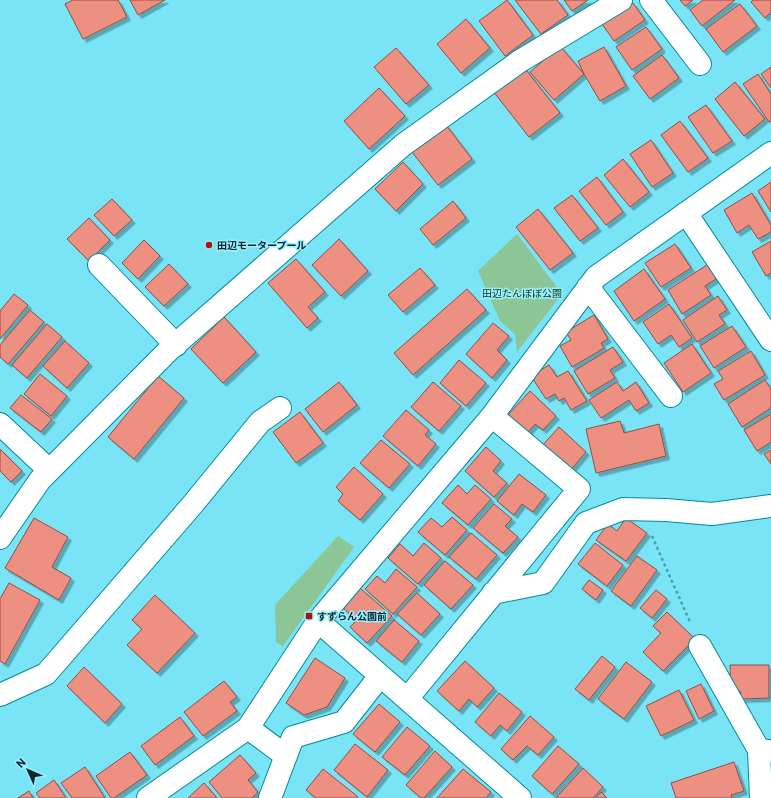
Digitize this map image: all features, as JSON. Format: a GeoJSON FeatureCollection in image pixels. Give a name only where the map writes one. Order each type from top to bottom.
{"type":"FeatureCollection","features":[{"type":"Feature","properties":{"kind":"street"},"geometry":{"type":"LineString","coordinates":[[0,538],[40,480],[49,470],[176,345],[403,145],[520,61],[621,0]]}},
{"type":"Feature","properties":{"kind":"street"},"geometry":{"type":"LineString","coordinates":[[651,0],[700,64]]}},
{"type":"Feature","properties":{"kind":"street"},"geometry":{"type":"LineString","coordinates":[[148,798],[248,728],[318,621],[492,416],[596,277],[771,153]]}},
{"type":"Feature","properties":{"kind":"street"},"geometry":{"type":"LineString","coordinates":[[686,213],[771,340]]}},
{"type":"Feature","properties":{"kind":"street"},"geometry":{"type":"LineString","coordinates":[[99,265],[176,345]]}},
{"type":"Feature","properties":{"kind":"street"},"geometry":{"type":"LineString","coordinates":[[588,286],[671,396]]}},
{"type":"Feature","properties":{"kind":"street"},"geometry":{"type":"LineString","coordinates":[[0,695],[46,674],[193,504],[260,422],[280,408]]}},
{"type":"Feature","properties":{"kind":"street"},"geometry":{"type":"LineString","coordinates":[[407,698],[579,489],[492,416]]}},
{"type":"Feature","properties":{"kind":"street"},"geometry":{"type":"LineString","coordinates":[[0,424],[49,470]]}},
{"type":"Feature","properties":{"kind":"street"},"geometry":{"type":"LineString","coordinates":[[493,593],[543,583],[586,523],[623,509],[666,510],[712,514],[771,506]]}},
{"type":"Feature","properties":{"kind":"street"},"geometry":{"type":"LineString","coordinates":[[318,621],[519,798]]}},
{"type":"Feature","properties":{"kind":"street"},"geometry":{"type":"LineString","coordinates":[[700,646],[765,751],[761,798]]}},
{"type":"Feature","properties":{"kind":"street"},"geometry":{"type":"LineString","coordinates":[[270,798],[293,737],[344,722],[380,676]]}},
{"type":"Feature","properties":{"kind":"street"},"geometry":{"type":"LineString","coordinates":[[248,728],[286,756]]}},
{"type":"Feature","properties":{"kind":"path"},"geometry":{"type":"LineString","coordinates":[[651,534],[682,604]]}},
{"type":"Feature","properties":{"kind":"green space","name":"田辺たんぽぽ公園"},"geometry":{"type":"Polygon","coordinates":[[[517,234],[562,294],[517,352],[515,334],[500,321],[478,271],[517,234]]]}},
{"type":"Feature","properties":{"kind":"green space"},"geometry":{"type":"Polygon","coordinates":[[[338,536],[354,547],[283,646],[276,642],[275,605],[338,536]]]}},
{"type":"Feature","properties":{"kind":"building"},"geometry":{"type":"Polygon","coordinates":[[[73,0],[118,0],[127,17],[83,39],[65,4],[73,0]]]}},
{"type":"Feature","properties":{"kind":"building"},"geometry":{"type":"Polygon","coordinates":[[[130,0],[165,0],[138,15],[130,0]]]}},
{"type":"Feature","properties":{"kind":"building"},"geometry":{"type":"Polygon","coordinates":[[[507,0],[533,35],[505,56],[479,21],[507,0]]]}},
{"type":"Feature","properties":{"kind":"building"},"geometry":{"type":"Polygon","coordinates":[[[515,0],[557,0],[568,15],[541,34],[515,0]]]}},
{"type":"Feature","properties":{"kind":"building"},"geometry":{"type":"Polygon","coordinates":[[[564,0],[588,0],[572,11],[564,0]]]}},
{"type":"Feature","properties":{"kind":"building"},"geometry":{"type":"Polygon","coordinates":[[[680,0],[693,0],[685,6],[680,0]]]}},
{"type":"Feature","properties":{"kind":"building"},"geometry":{"type":"Polygon","coordinates":[[[703,0],[735,0],[702,26],[690,10],[703,0]]]}},
{"type":"Feature","properties":{"kind":"building"},"geometry":{"type":"Polygon","coordinates":[[[753,0],[771,0],[771,12],[765,18],[751,2],[753,0]]]}},
{"type":"Feature","properties":{"kind":"building"},"geometry":{"type":"Polygon","coordinates":[[[633,3],[645,20],[614,41],[602,24],[633,3]]]}},
{"type":"Feature","properties":{"kind":"building"},"geometry":{"type":"Polygon","coordinates":[[[740,4],[757,26],[723,52],[706,29],[740,4]]]}},
{"type":"Feature","properties":{"kind":"building"},"geometry":{"type":"Polygon","coordinates":[[[466,19],[490,48],[461,73],[437,44],[466,19]]]}},
{"type":"Feature","properties":{"kind":"building"},"geometry":{"type":"Polygon","coordinates":[[[646,27],[662,49],[632,70],[616,47],[646,27]]]}},
{"type":"Feature","properties":{"kind":"building"},"geometry":{"type":"Polygon","coordinates":[[[560,46],[584,74],[554,100],[530,72],[560,46]]]}},
{"type":"Feature","properties":{"kind":"building"},"geometry":{"type":"Polygon","coordinates":[[[604,47],[626,86],[600,101],[578,61],[604,47]]]}},
{"type":"Feature","properties":{"kind":"building"},"geometry":{"type":"Polygon","coordinates":[[[396,48],[429,85],[406,104],[374,67],[396,48]]]}},
{"type":"Feature","properties":{"kind":"building"},"geometry":{"type":"Polygon","coordinates":[[[662,55],[679,78],[650,99],[633,76],[662,55]]]}},
{"type":"Feature","properties":{"kind":"building"},"geometry":{"type":"Polygon","coordinates":[[[523,66],[560,113],[529,137],[493,91],[523,66]]]}},
{"type":"Feature","properties":{"kind":"building"},"geometry":{"type":"Polygon","coordinates":[[[771,67],[771,88],[761,74],[771,67]]]}},
{"type":"Feature","properties":{"kind":"building"},"geometry":{"type":"Polygon","coordinates":[[[758,74],[771,94],[771,121],[769,122],[743,84],[758,74]]]}},
{"type":"Feature","properties":{"kind":"building"},"geometry":{"type":"Polygon","coordinates":[[[735,82],[765,119],[744,136],[715,99],[735,82]]]}},
{"type":"Feature","properties":{"kind":"building"},"geometry":{"type":"Polygon","coordinates":[[[379,88],[405,116],[369,149],[344,121],[379,88]]]}},
{"type":"Feature","properties":{"kind":"building"},"geometry":{"type":"Polygon","coordinates":[[[706,105],[732,141],[713,153],[688,117],[706,105]]]}},
{"type":"Feature","properties":{"kind":"building"},"geometry":{"type":"Polygon","coordinates":[[[680,121],[708,158],[688,172],[661,135],[680,121]]]}},
{"type":"Feature","properties":{"kind":"building"},"geometry":{"type":"Polygon","coordinates":[[[446,125],[472,159],[438,185],[412,152],[446,125]]]}},
{"type":"Feature","properties":{"kind":"building"},"geometry":{"type":"Polygon","coordinates":[[[651,140],[673,173],[652,187],[630,154],[651,140]]]}},
{"type":"Feature","properties":{"kind":"building"},"geometry":{"type":"Polygon","coordinates":[[[623,159],[649,192],[630,207],[604,175],[623,159]]]}},
{"type":"Feature","properties":{"kind":"building"},"geometry":{"type":"Polygon","coordinates":[[[403,162],[423,184],[396,211],[375,189],[403,162]]]}},
{"type":"Feature","properties":{"kind":"building"},"geometry":{"type":"Polygon","coordinates":[[[597,177],[623,212],[606,225],[579,191],[597,177]]]}},
{"type":"Feature","properties":{"kind":"building"},"geometry":{"type":"Polygon","coordinates":[[[771,182],[771,212],[758,191],[771,182]]]}},
{"type":"Feature","properties":{"kind":"building"},"geometry":{"type":"Polygon","coordinates":[[[752,193],[771,225],[771,232],[758,239],[749,225],[737,233],[724,210],[752,193]]]}},
{"type":"Feature","properties":{"kind":"building"},"geometry":{"type":"Polygon","coordinates":[[[572,195],[598,228],[580,241],[554,208],[572,195]]]}},
{"type":"Feature","properties":{"kind":"building"},"geometry":{"type":"Polygon","coordinates":[[[112,199],[132,220],[114,236],[94,215],[112,199]]]}},
{"type":"Feature","properties":{"kind":"building"},"geometry":{"type":"Polygon","coordinates":[[[453,201],[466,218],[433,245],[420,229],[453,201]]]}},
{"type":"Feature","properties":{"kind":"building"},"geometry":{"type":"Polygon","coordinates":[[[538,209],[573,253],[550,270],[516,227],[538,209]]]}},
{"type":"Feature","properties":{"kind":"building"},"geometry":{"type":"Polygon","coordinates":[[[89,218],[110,240],[89,261],[67,239],[89,218]]]}},
{"type":"Feature","properties":{"kind":"building"},"geometry":{"type":"Polygon","coordinates":[[[339,239],[368,271],[341,296],[312,265],[339,239]]]}},
{"type":"Feature","properties":{"kind":"building"},"geometry":{"type":"Polygon","coordinates":[[[144,240],[160,256],[138,279],[122,263],[144,240]]]}},
{"type":"Feature","properties":{"kind":"building"},"geometry":{"type":"Polygon","coordinates":[[[771,241],[771,273],[766,276],[752,252],[771,241]]]}},
{"type":"Feature","properties":{"kind":"building"},"geometry":{"type":"Polygon","coordinates":[[[675,244],[691,268],[661,287],[645,263],[675,244]]]}},
{"type":"Feature","properties":{"kind":"building"},"geometry":{"type":"Polygon","coordinates":[[[296,259],[325,292],[308,307],[318,318],[307,328],[268,283],[296,259]]]}},
{"type":"Feature","properties":{"kind":"building"},"geometry":{"type":"Polygon","coordinates":[[[710,263],[719,277],[705,286],[711,295],[682,314],[668,290],[710,263]]]}},
{"type":"Feature","properties":{"kind":"building"},"geometry":{"type":"Polygon","coordinates":[[[169,264],[188,284],[164,306],[145,287],[169,264]]]}},
{"type":"Feature","properties":{"kind":"building"},"geometry":{"type":"Polygon","coordinates":[[[420,268],[435,285],[403,312],[388,295],[420,268]]]}},
{"type":"Feature","properties":{"kind":"building"},"geometry":{"type":"Polygon","coordinates":[[[644,269],[665,299],[634,321],[614,291],[644,269]]]}},
{"type":"Feature","properties":{"kind":"building"},"geometry":{"type":"Polygon","coordinates":[[[467,289],[486,310],[413,375],[394,353],[467,289]]]}},
{"type":"Feature","properties":{"kind":"building"},"geometry":{"type":"Polygon","coordinates":[[[14,294],[28,305],[0,339],[0,311],[14,294]]]}},
{"type":"Feature","properties":{"kind":"building"},"geometry":{"type":"Polygon","coordinates":[[[718,296],[727,310],[719,315],[725,324],[697,342],[683,320],[718,296]]]}},
{"type":"Feature","properties":{"kind":"building"},"geometry":{"type":"Polygon","coordinates":[[[669,304],[692,338],[679,347],[671,335],[658,344],[643,322],[669,304]]]}},
{"type":"Feature","properties":{"kind":"building"},"geometry":{"type":"Polygon","coordinates":[[[30,310],[44,322],[8,364],[0,357],[0,345],[30,310]]]}},
{"type":"Feature","properties":{"kind":"building"},"geometry":{"type":"Polygon","coordinates":[[[594,315],[608,339],[601,343],[604,348],[572,367],[560,346],[571,340],[566,332],[594,315]]]}},
{"type":"Feature","properties":{"kind":"building"},"geometry":{"type":"Polygon","coordinates":[[[224,317],[256,352],[223,383],[191,349],[224,317]]]}},
{"type":"Feature","properties":{"kind":"building"},"geometry":{"type":"Polygon","coordinates":[[[493,323],[509,336],[497,350],[507,360],[492,378],[466,354],[493,323]]]}},
{"type":"Feature","properties":{"kind":"building"},"geometry":{"type":"Polygon","coordinates":[[[47,324],[62,337],[27,378],[12,365],[47,324]]]}},
{"type":"Feature","properties":{"kind":"building"},"geometry":{"type":"Polygon","coordinates":[[[732,326],[746,347],[714,368],[700,346],[732,326]]]}},
{"type":"Feature","properties":{"kind":"building"},"geometry":{"type":"Polygon","coordinates":[[[65,341],[89,363],[67,388],[43,366],[65,341]]]}},
{"type":"Feature","properties":{"kind":"building"},"geometry":{"type":"Polygon","coordinates":[[[692,344],[711,373],[683,392],[664,363],[692,344]]]}},
{"type":"Feature","properties":{"kind":"building"},"geometry":{"type":"Polygon","coordinates":[[[613,347],[623,362],[610,370],[615,378],[588,394],[574,371],[613,347]]]}},
{"type":"Feature","properties":{"kind":"building"},"geometry":{"type":"Polygon","coordinates":[[[751,351],[765,375],[724,400],[714,384],[723,379],[718,371],[751,351]]]}},
{"type":"Feature","properties":{"kind":"building"},"geometry":{"type":"Polygon","coordinates":[[[459,360],[486,383],[466,406],[440,383],[459,360]]]}},
{"type":"Feature","properties":{"kind":"building"},"geometry":{"type":"Polygon","coordinates":[[[549,365],[557,377],[568,371],[587,401],[571,410],[564,398],[559,401],[555,394],[546,399],[531,376],[549,365]]]}},
{"type":"Feature","properties":{"kind":"building"},"geometry":{"type":"Polygon","coordinates":[[[40,374],[67,396],[51,416],[24,394],[40,374]]]}},
{"type":"Feature","properties":{"kind":"building"},"geometry":{"type":"Polygon","coordinates":[[[158,376],[184,398],[134,459],[108,437],[158,376]]]}},
{"type":"Feature","properties":{"kind":"building"},"geometry":{"type":"Polygon","coordinates":[[[765,380],[771,389],[771,408],[742,427],[728,404],[765,380]]]}},
{"type":"Feature","properties":{"kind":"building"},"geometry":{"type":"Polygon","coordinates":[[[339,382],[357,405],[323,432],[305,409],[339,382]]]}},
{"type":"Feature","properties":{"kind":"building"},"geometry":{"type":"Polygon","coordinates":[[[433,382],[461,406],[439,431],[411,407],[433,382]]]}},
{"type":"Feature","properties":{"kind":"building"},"geometry":{"type":"Polygon","coordinates":[[[617,382],[623,391],[636,382],[649,403],[636,411],[629,400],[601,418],[589,400],[617,382]]]}},
{"type":"Feature","properties":{"kind":"building"},"geometry":{"type":"Polygon","coordinates":[[[530,391],[556,416],[543,430],[535,424],[528,432],[508,415],[530,391]]]}},
{"type":"Feature","properties":{"kind":"building"},"geometry":{"type":"Polygon","coordinates":[[[21,395],[52,419],[41,432],[10,408],[21,395]]]}},
{"type":"Feature","properties":{"kind":"building"},"geometry":{"type":"Polygon","coordinates":[[[406,410],[429,430],[425,435],[436,444],[418,466],[383,436],[406,410]]]}},
{"type":"Feature","properties":{"kind":"building"},"geometry":{"type":"Polygon","coordinates":[[[300,412],[323,443],[296,463],[273,432],[300,412]]]}},
{"type":"Feature","properties":{"kind":"building"},"geometry":{"type":"Polygon","coordinates":[[[771,414],[771,442],[757,451],[744,430],[771,414]]]}},
{"type":"Feature","properties":{"kind":"building"},"geometry":{"type":"Polygon","coordinates":[[[620,421],[624,433],[659,424],[666,456],[596,473],[586,429],[620,421]]]}},
{"type":"Feature","properties":{"kind":"building"},"geometry":{"type":"Polygon","coordinates":[[[559,427],[586,452],[568,473],[540,448],[559,427]]]}},
{"type":"Feature","properties":{"kind":"building"},"geometry":{"type":"Polygon","coordinates":[[[381,440],[410,464],[389,488],[360,463],[381,440]]]}},
{"type":"Feature","properties":{"kind":"building"},"geometry":{"type":"Polygon","coordinates":[[[486,447],[501,461],[493,471],[507,483],[494,497],[465,471],[486,447]]]}},
{"type":"Feature","properties":{"kind":"building"},"geometry":{"type":"Polygon","coordinates":[[[0,449],[22,471],[11,482],[0,471],[0,449]]]}},
{"type":"Feature","properties":{"kind":"building"},"geometry":{"type":"Polygon","coordinates":[[[771,450],[771,464],[764,454],[771,450]]]}},
{"type":"Feature","properties":{"kind":"building"},"geometry":{"type":"Polygon","coordinates":[[[354,467],[383,494],[360,520],[338,501],[343,494],[336,487],[354,467]]]}},
{"type":"Feature","properties":{"kind":"building"},"geometry":{"type":"Polygon","coordinates":[[[519,474],[546,495],[533,512],[522,504],[514,515],[497,501],[519,474]]]}},
{"type":"Feature","properties":{"kind":"building"},"geometry":{"type":"Polygon","coordinates":[[[458,485],[467,494],[475,485],[491,499],[468,525],[442,503],[458,485]]]}},
{"type":"Feature","properties":{"kind":"building"},"geometry":{"type":"Polygon","coordinates":[[[494,504],[512,519],[505,526],[518,537],[503,553],[473,528],[494,504]]]}},
{"type":"Feature","properties":{"kind":"building"},"geometry":{"type":"Polygon","coordinates":[[[452,517],[467,530],[445,555],[418,532],[431,518],[442,527],[452,517]]]}},
{"type":"Feature","properties":{"kind":"building"},"geometry":{"type":"Polygon","coordinates":[[[34,518],[68,537],[52,567],[71,578],[59,600],[5,568],[34,518]]]}},
{"type":"Feature","properties":{"kind":"building"},"geometry":{"type":"Polygon","coordinates":[[[626,518],[647,533],[626,561],[596,540],[608,524],[617,531],[626,518]]]}},
{"type":"Feature","properties":{"kind":"building"},"geometry":{"type":"Polygon","coordinates":[[[471,533],[497,555],[476,579],[449,557],[471,533]]]}},
{"type":"Feature","properties":{"kind":"building"},"geometry":{"type":"Polygon","coordinates":[[[424,543],[441,558],[418,584],[388,558],[400,544],[413,556],[424,543]]]}},
{"type":"Feature","properties":{"kind":"building"},"geometry":{"type":"Polygon","coordinates":[[[595,543],[623,565],[607,586],[578,564],[595,543]]]}},
{"type":"Feature","properties":{"kind":"building"},"geometry":{"type":"Polygon","coordinates":[[[637,556],[657,570],[631,606],[611,591],[637,556]]]}},
{"type":"Feature","properties":{"kind":"building"},"geometry":{"type":"Polygon","coordinates":[[[445,561],[473,585],[451,609],[424,585],[445,561]]]}},
{"type":"Feature","properties":{"kind":"building"},"geometry":{"type":"Polygon","coordinates":[[[396,569],[417,587],[393,614],[365,589],[377,576],[385,583],[396,569]]]}},
{"type":"Feature","properties":{"kind":"building"},"geometry":{"type":"Polygon","coordinates":[[[589,580],[603,590],[596,600],[582,589],[589,580]]]}},
{"type":"Feature","properties":{"kind":"building"},"geometry":{"type":"Polygon","coordinates":[[[9,583],[40,600],[5,664],[0,661],[0,599],[9,583]]]}},
{"type":"Feature","properties":{"kind":"building"},"geometry":{"type":"Polygon","coordinates":[[[360,588],[392,616],[367,643],[350,627],[357,620],[343,608],[360,588]]]}},
{"type":"Feature","properties":{"kind":"building"},"geometry":{"type":"Polygon","coordinates":[[[656,590],[667,599],[652,618],[640,608],[656,590]]]}},
{"type":"Feature","properties":{"kind":"building"},"geometry":{"type":"Polygon","coordinates":[[[417,593],[440,614],[421,635],[397,614],[417,593]]]}},
{"type":"Feature","properties":{"kind":"building"},"geometry":{"type":"Polygon","coordinates":[[[155,595],[195,633],[157,673],[127,645],[142,629],[132,620],[155,595]]]}},
{"type":"Feature","properties":{"kind":"building"},"geometry":{"type":"Polygon","coordinates":[[[667,612],[695,639],[663,671],[643,652],[661,633],[653,626],[667,612]]]}},
{"type":"Feature","properties":{"kind":"building"},"geometry":{"type":"Polygon","coordinates":[[[394,620],[419,641],[402,662],[376,641],[394,620]]]}},
{"type":"Feature","properties":{"kind":"building"},"geometry":{"type":"Polygon","coordinates":[[[602,656],[615,667],[589,700],[575,689],[602,656]]]}},
{"type":"Feature","properties":{"kind":"building"},"geometry":{"type":"Polygon","coordinates":[[[315,658],[345,678],[327,707],[304,715],[286,703],[315,658]]]}},
{"type":"Feature","properties":{"kind":"building"},"geometry":{"type":"Polygon","coordinates":[[[465,661],[494,688],[477,707],[469,699],[459,711],[437,691],[465,661]]]}},
{"type":"Feature","properties":{"kind":"building"},"geometry":{"type":"Polygon","coordinates":[[[626,662],[652,682],[624,719],[598,699],[626,662]]]}},
{"type":"Feature","properties":{"kind":"building"},"geometry":{"type":"Polygon","coordinates":[[[730,665],[769,665],[769,698],[742,699],[740,691],[731,692],[730,665]]]}},
{"type":"Feature","properties":{"kind":"building"},"geometry":{"type":"Polygon","coordinates":[[[84,667],[122,704],[105,723],[67,686],[84,667]]]}},
{"type":"Feature","properties":{"kind":"building"},"geometry":{"type":"Polygon","coordinates":[[[224,681],[237,697],[230,702],[237,711],[203,736],[184,712],[224,681]]]}},
{"type":"Feature","properties":{"kind":"building"},"geometry":{"type":"Polygon","coordinates":[[[701,684],[714,711],[699,719],[686,691],[701,684]]]}},
{"type":"Feature","properties":{"kind":"building"},"geometry":{"type":"Polygon","coordinates":[[[679,690],[694,720],[661,736],[646,706],[679,690]]]}},
{"type":"Feature","properties":{"kind":"building"},"geometry":{"type":"Polygon","coordinates":[[[499,693],[522,712],[507,731],[500,725],[491,736],[475,722],[499,693]]]}},
{"type":"Feature","properties":{"kind":"building"},"geometry":{"type":"Polygon","coordinates":[[[379,704],[400,722],[375,752],[353,734],[379,704]]]}},
{"type":"Feature","properties":{"kind":"building"},"geometry":{"type":"Polygon","coordinates":[[[530,716],[554,737],[538,755],[527,746],[513,760],[501,749],[530,716]]]}},
{"type":"Feature","properties":{"kind":"building"},"geometry":{"type":"Polygon","coordinates":[[[180,717],[194,736],[155,765],[141,746],[180,717]]]}},
{"type":"Feature","properties":{"kind":"building"},"geometry":{"type":"Polygon","coordinates":[[[407,727],[430,746],[405,775],[382,757],[407,727]]]}},
{"type":"Feature","properties":{"kind":"building"},"geometry":{"type":"Polygon","coordinates":[[[355,744],[388,770],[367,797],[334,770],[355,744]]]}},
{"type":"Feature","properties":{"kind":"building"},"geometry":{"type":"Polygon","coordinates":[[[558,746],[579,764],[552,794],[532,776],[558,746]]]}},
{"type":"Feature","properties":{"kind":"building"},"geometry":{"type":"Polygon","coordinates":[[[435,751],[452,767],[424,798],[421,798],[406,785],[435,751]]]}},
{"type":"Feature","properties":{"kind":"building"},"geometry":{"type":"Polygon","coordinates":[[[130,752],[147,775],[114,798],[111,798],[96,776],[130,752]]]}},
{"type":"Feature","properties":{"kind":"building"},"geometry":{"type":"Polygon","coordinates":[[[240,755],[256,773],[248,780],[258,792],[252,798],[222,798],[209,782],[240,755]]]}},
{"type":"Feature","properties":{"kind":"building"},"geometry":{"type":"Polygon","coordinates":[[[734,762],[744,791],[731,795],[732,798],[676,798],[671,783],[734,762]]]}},
{"type":"Feature","properties":{"kind":"building"},"geometry":{"type":"Polygon","coordinates":[[[85,767],[105,798],[72,798],[61,783],[85,767]]]}},
{"type":"Feature","properties":{"kind":"building"},"geometry":{"type":"Polygon","coordinates":[[[583,768],[603,787],[593,798],[556,798],[583,768]]]}},
{"type":"Feature","properties":{"kind":"building"},"geometry":{"type":"Polygon","coordinates":[[[323,769],[357,796],[356,798],[316,798],[306,790],[323,769]]]}},
{"type":"Feature","properties":{"kind":"building"},"geometry":{"type":"Polygon","coordinates":[[[463,769],[491,792],[486,798],[437,798],[463,769]]]}},
{"type":"Feature","properties":{"kind":"building"},"geometry":{"type":"Polygon","coordinates":[[[54,780],[66,798],[40,798],[36,793],[54,780]]]}},
{"type":"Feature","properties":{"kind":"building"},"geometry":{"type":"Polygon","coordinates":[[[204,783],[217,798],[188,798],[204,783]]]}},
{"type":"Feature","properties":{"kind":"building"},"geometry":{"type":"Polygon","coordinates":[[[29,791],[33,798],[18,798],[29,791]]]}},
{"type":"Feature","properties":{"kind":"building"},"geometry":{"type":"Polygon","coordinates":[[[601,792],[607,798],[596,798],[601,792]]]}},
{"type":"Feature","properties":{"kind":"place","name":"田辺モータープール"},"geometry":{"type":"Point","coordinates":[209,245]}},
{"type":"Feature","properties":{"kind":"place","name":"すずらん公園前"},"geometry":{"type":"Point","coordinates":[309,616]}}]}
